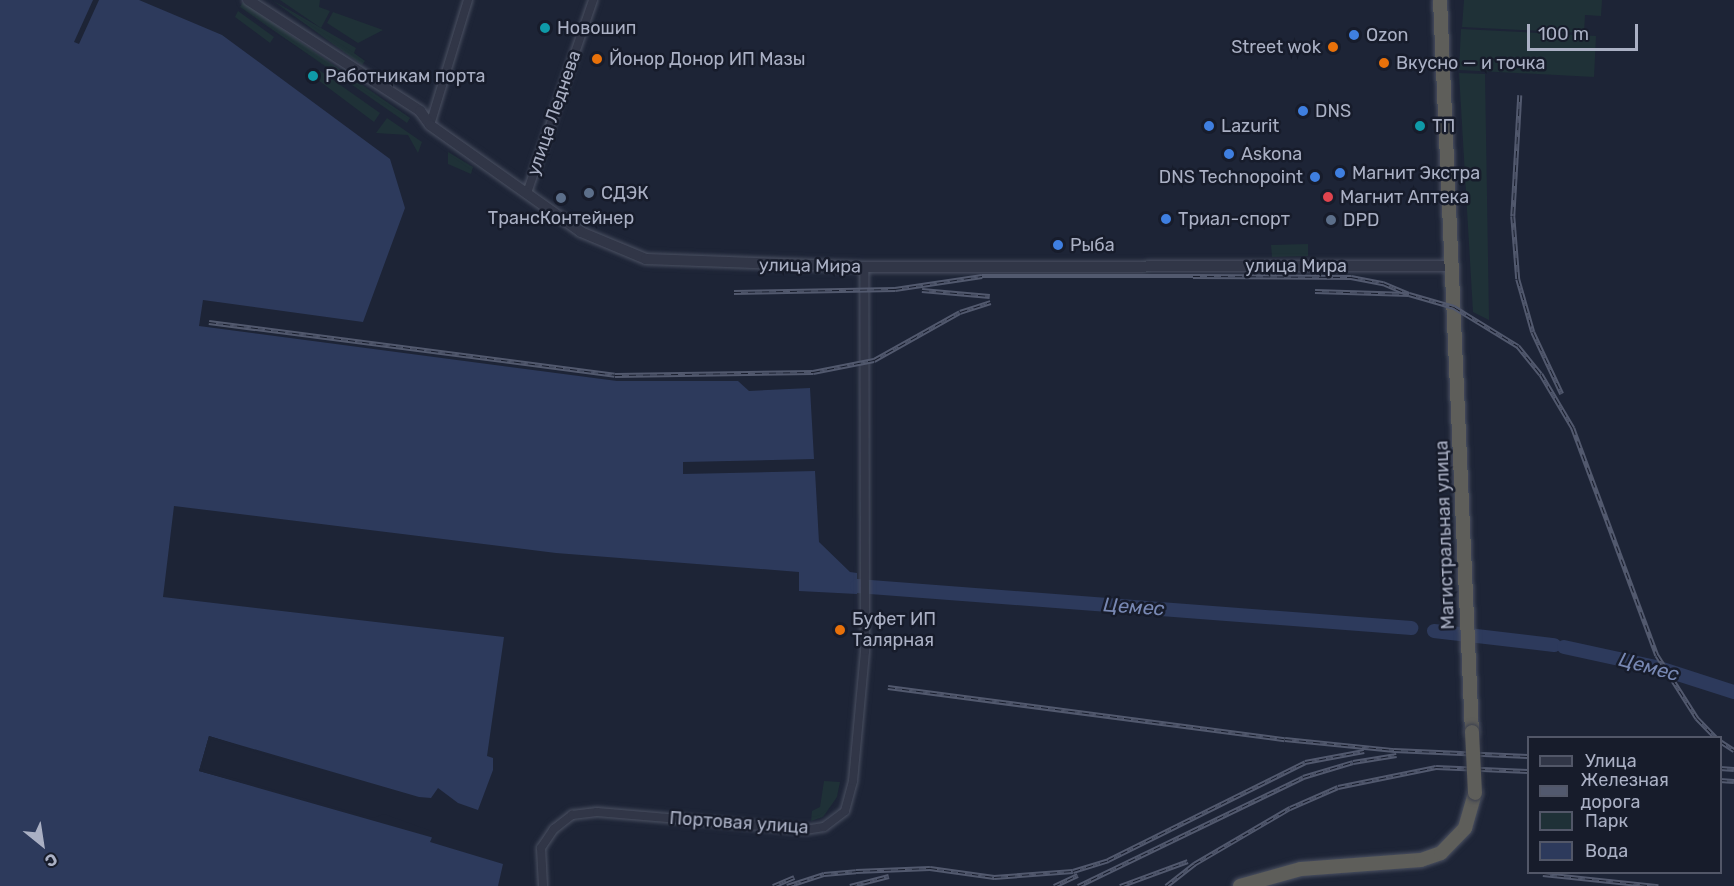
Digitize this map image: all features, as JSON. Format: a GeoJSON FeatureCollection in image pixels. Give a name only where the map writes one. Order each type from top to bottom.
{"type":"FeatureCollection","features":[{"type":"Feature","properties":{"kind":"highway","name":"Магистральная улица"},"geometry":{"type":"LineString","coordinates":[[1240,886],[1301,869],[1421,860],[1441,853],[1465,828],[1474,793],[1440,0]]}},
{"type":"Feature","properties":{"kind":"street","name":"улица Мира"},"geometry":{"type":"LineString","coordinates":[[248,0],[420,111],[430,125],[581,232],[646,260],[864,267],[1452,266]]}},
{"type":"Feature","properties":{"kind":"street"},"geometry":{"type":"LineString","coordinates":[[430,125],[468,0]]}},
{"type":"Feature","properties":{"kind":"street","name":"улица Леднева"},"geometry":{"type":"LineString","coordinates":[[527,193],[593,0]]}},
{"type":"Feature","properties":{"kind":"street","name":"Портовая улица"},"geometry":{"type":"LineString","coordinates":[[543,886],[541,848],[554,829],[572,815],[597,812],[805,830],[837,821],[845,811],[853,781],[863,696],[864,267]]}},
{"type":"Feature","properties":{"kind":"green space"},"geometry":{"type":"Polygon","coordinates":[[[272,0],[356,48],[354,53],[365,61],[362,65],[272,0]]]}},
{"type":"Feature","properties":{"kind":"green space"},"geometry":{"type":"Polygon","coordinates":[[[280,0],[320,0],[319,7],[330,11],[321,28],[280,0]]]}},
{"type":"Feature","properties":{"kind":"green space"},"geometry":{"type":"Polygon","coordinates":[[[1464,0],[1602,0],[1601,16],[1585,15],[1584,33],[1462,27],[1464,0]]]}},
{"type":"Feature","properties":{"kind":"green space"},"geometry":{"type":"Polygon","coordinates":[[[243,2],[410,118],[407,123],[240,7],[243,2]]]}},
{"type":"Feature","properties":{"kind":"green space"},"geometry":{"type":"Polygon","coordinates":[[[238,11],[274,37],[270,43],[235,17],[238,11]]]}},
{"type":"Feature","properties":{"kind":"green space"},"geometry":{"type":"Polygon","coordinates":[[[333,12],[383,30],[358,43],[327,23],[333,12]]]}},
{"type":"Feature","properties":{"kind":"green space"},"geometry":{"type":"Polygon","coordinates":[[[1461,29],[1596,36],[1594,77],[1459,70],[1461,29]]]}},
{"type":"Feature","properties":{"kind":"green space"},"geometry":{"type":"Polygon","coordinates":[[[319,70],[380,113],[374,122],[314,77],[319,70]]]}},
{"type":"Feature","properties":{"kind":"green space"},"geometry":{"type":"Polygon","coordinates":[[[1459,73],[1485,74],[1489,320],[1473,312],[1459,73]]]}},
{"type":"Feature","properties":{"kind":"green space"},"geometry":{"type":"Polygon","coordinates":[[[387,118],[422,142],[418,153],[408,135],[376,133],[387,118]]]}},
{"type":"Feature","properties":{"kind":"green space"},"geometry":{"type":"Polygon","coordinates":[[[448,152],[473,167],[471,174],[448,164],[448,152]]]}},
{"type":"Feature","properties":{"kind":"green space"},"geometry":{"type":"Polygon","coordinates":[[[1308,244],[1308,256],[1272,257],[1271,245],[1308,244]]]}},
{"type":"Feature","properties":{"kind":"green space"},"geometry":{"type":"Polygon","coordinates":[[[824,781],[840,782],[837,797],[823,817],[811,821],[812,811],[820,807],[824,781]]]}},
{"type":"Feature","properties":{"kind":"water"},"geometry":{"type":"Polygon","coordinates":[[[0,0],[139,0],[222,35],[390,159],[405,208],[363,322],[203,300],[199,326],[617,381],[738,381],[749,391],[810,388],[814,459],[683,462],[683,474],[815,471],[819,542],[850,572],[857,573],[857,594],[799,591],[799,572],[556,553],[174,506],[163,597],[504,637],[487,756],[493,758],[493,770],[478,810],[458,803],[438,788],[431,798],[419,797],[209,736],[199,771],[433,835],[430,842],[503,864],[498,886],[0,886],[0,0]]]}},
{"type":"Feature","properties":{"kind":"pier"},"geometry":{"type":"Polygon","coordinates":[[[93,0],[99,0],[79,44],[74,42],[93,0]]]}},
{"type":"Feature","properties":{"kind":"pier"},"geometry":{"type":"Polygon","coordinates":[[[209,736],[306,767],[211,739],[202,769],[373,818],[384,814],[434,832],[434,838],[199,771],[209,736]]]}},
{"type":"Feature","properties":{"kind":"waterway","name":"Цемес"},"geometry":{"type":"LineString","coordinates":[[857,586],[1411,628]]}},
{"type":"Feature","properties":{"kind":"waterway","name":"Цемес"},"geometry":{"type":"LineString","coordinates":[[1434,631],[1554,645]]}},
{"type":"Feature","properties":{"kind":"waterway","name":"Цемес"},"geometry":{"type":"LineString","coordinates":[[1564,647],[1656,667],[1734,692]]}},
{"type":"Feature","properties":{"kind":"railway"},"geometry":{"type":"LineString","coordinates":[[1520,95],[1513,216],[1518,279],[1533,332],[1562,394]]}},
{"type":"Feature","properties":{"kind":"railway"},"geometry":{"type":"LineString","coordinates":[[734,292],[895,289],[982,276],[1193,276],[1351,277],[1383,283],[1409,294]]}},
{"type":"Feature","properties":{"kind":"railway"},"geometry":{"type":"LineString","coordinates":[[922,290],[990,296]]}},
{"type":"Feature","properties":{"kind":"railway"},"geometry":{"type":"LineString","coordinates":[[1315,291],[1409,294],[1454,307],[1518,346],[1541,374],[1573,428],[1657,655],[1697,718],[1714,736]]}},
{"type":"Feature","properties":{"kind":"railway"},"geometry":{"type":"LineString","coordinates":[[209,322],[615,375],[813,372],[874,360],[960,312],[990,302]]}},
{"type":"Feature","properties":{"kind":"railway"},"geometry":{"type":"LineString","coordinates":[[888,687],[1285,739],[1394,750],[1527,756]]}},
{"type":"Feature","properties":{"kind":"railway"},"geometry":{"type":"LineString","coordinates":[[1722,742],[1734,750]]}},
{"type":"Feature","properties":{"kind":"railway"},"geometry":{"type":"LineString","coordinates":[[787,886],[824,874],[856,871],[930,868],[994,877],[1073,871],[1108,860],[1305,762],[1364,751]]}},
{"type":"Feature","properties":{"kind":"railway"},"geometry":{"type":"LineString","coordinates":[[1078,886],[1303,777],[1353,762],[1396,755]]}},
{"type":"Feature","properties":{"kind":"railway"},"geometry":{"type":"LineString","coordinates":[[1166,886],[1194,864],[1290,808],[1338,787],[1436,767],[1527,771]]}},
{"type":"Feature","properties":{"kind":"railway"},"geometry":{"type":"LineString","coordinates":[[1722,768],[1734,769]]}},
{"type":"Feature","properties":{"kind":"railway"},"geometry":{"type":"LineString","coordinates":[[1722,780],[1734,781]]}},
{"type":"Feature","properties":{"kind":"railway"},"geometry":{"type":"LineString","coordinates":[[1120,886],[1188,861]]}},
{"type":"Feature","properties":{"kind":"railway"},"geometry":{"type":"LineString","coordinates":[[1543,874],[1658,886]]}},
{"type":"Feature","properties":{"kind":"railway"},"geometry":{"type":"LineString","coordinates":[[1054,886],[1078,875]]}},
{"type":"Feature","properties":{"kind":"railway"},"geometry":{"type":"LineString","coordinates":[[850,886],[889,876]]}},
{"type":"Feature","properties":{"kind":"railway"},"geometry":{"type":"LineString","coordinates":[[773,886],[794,877]]}},
{"type":"Feature","properties":{"kind":"place","name":"Новошип"},"geometry":{"type":"Point","coordinates":[545,28]}},
{"type":"Feature","properties":{"kind":"place","name":"Ozon"},"geometry":{"type":"Point","coordinates":[1354,35]}},
{"type":"Feature","properties":{"kind":"place","name":"Street wok"},"geometry":{"type":"Point","coordinates":[1333,47]}},
{"type":"Feature","properties":{"kind":"place","name":"Йонор Донор ИП Мазы"},"geometry":{"type":"Point","coordinates":[597,59]}},
{"type":"Feature","properties":{"kind":"place","name":"Вкусно — и точка"},"geometry":{"type":"Point","coordinates":[1384,63]}},
{"type":"Feature","properties":{"kind":"place","name":"Работникам порта"},"geometry":{"type":"Point","coordinates":[313,76]}},
{"type":"Feature","properties":{"kind":"place","name":"DNS"},"geometry":{"type":"Point","coordinates":[1303,111]}},
{"type":"Feature","properties":{"kind":"place","name":"Lazurit"},"geometry":{"type":"Point","coordinates":[1209,126]}},
{"type":"Feature","properties":{"kind":"place","name":"ТП"},"geometry":{"type":"Point","coordinates":[1420,126]}},
{"type":"Feature","properties":{"kind":"place","name":"Askona"},"geometry":{"type":"Point","coordinates":[1229,154]}},
{"type":"Feature","properties":{"kind":"place","name":"Магнит Экстра"},"geometry":{"type":"Point","coordinates":[1340,173]}},
{"type":"Feature","properties":{"kind":"place","name":"DNS Technopoint"},"geometry":{"type":"Point","coordinates":[1315,177]}},
{"type":"Feature","properties":{"kind":"place","name":"СДЭК"},"geometry":{"type":"Point","coordinates":[589,193]}},
{"type":"Feature","properties":{"kind":"place","name":"Магнит Аптека"},"geometry":{"type":"Point","coordinates":[1328,197]}},
{"type":"Feature","properties":{"kind":"place","name":"ТрансКонтейнер"},"geometry":{"type":"Point","coordinates":[561,198]}},
{"type":"Feature","properties":{"kind":"place","name":"Триал-спорт"},"geometry":{"type":"Point","coordinates":[1166,219]}},
{"type":"Feature","properties":{"kind":"place","name":"DPD"},"geometry":{"type":"Point","coordinates":[1331,220]}},
{"type":"Feature","properties":{"kind":"place","name":"Рыба"},"geometry":{"type":"Point","coordinates":[1058,245]}},
{"type":"Feature","properties":{"kind":"place","name":"Буфет ИП Талярная"},"geometry":{"type":"Point","coordinates":[840,630]}}]}
